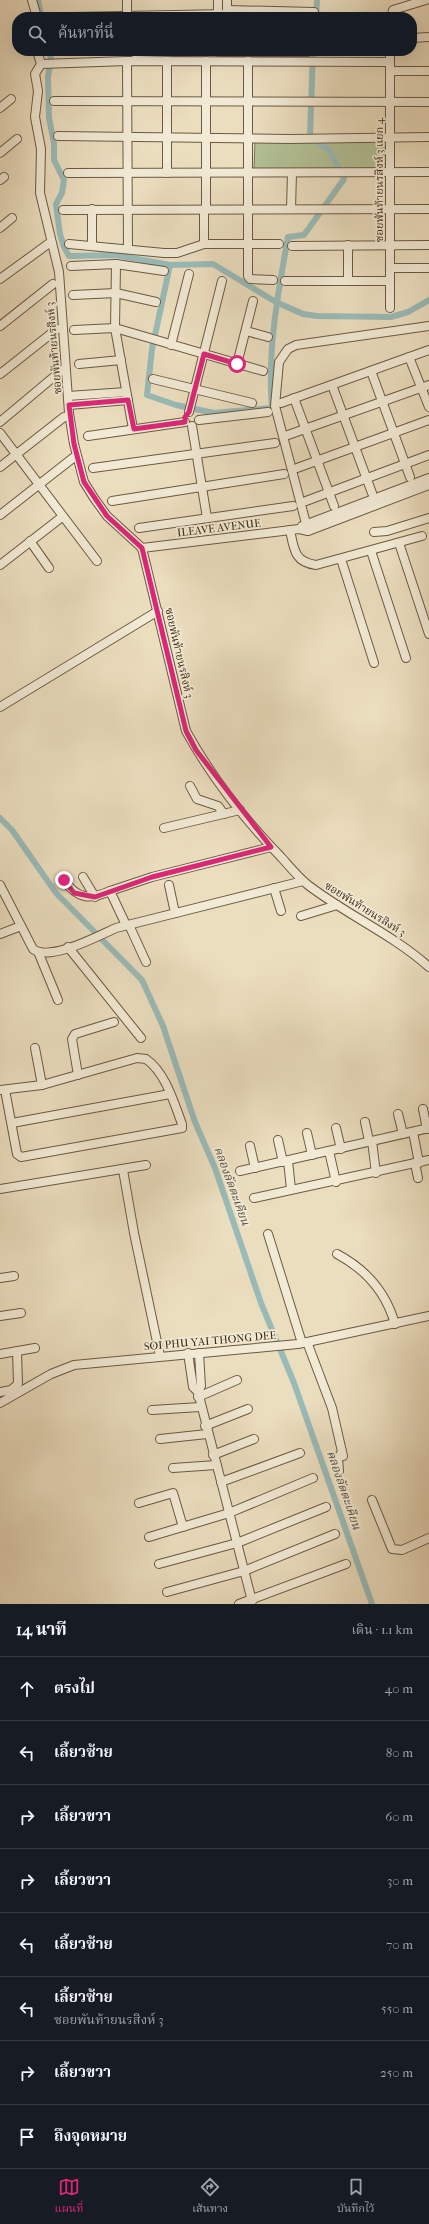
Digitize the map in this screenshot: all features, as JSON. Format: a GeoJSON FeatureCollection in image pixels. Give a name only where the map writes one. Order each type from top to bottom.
{"type":"FeatureCollection","features":[{"type":"Feature","properties":{"kind":"street"},"geometry":{"type":"LineString","coordinates":[[32,0],[36,12]]}},
{"type":"Feature","properties":{"kind":"street"},"geometry":{"type":"LineString","coordinates":[[127,12],[128,0]]}},
{"type":"Feature","properties":{"kind":"street"},"geometry":{"type":"LineString","coordinates":[[218,0],[218,12]]}},
{"type":"Feature","properties":{"kind":"street"},"geometry":{"type":"LineString","coordinates":[[227,0],[227,12]]}},
{"type":"Feature","properties":{"kind":"street"},"geometry":{"type":"LineString","coordinates":[[392,12],[393,10],[426,0]]}},
{"type":"Feature","properties":{"kind":"street"},"geometry":{"type":"LineString","coordinates":[[417,38],[429,38]]}},
{"type":"Feature","properties":{"kind":"street","name":"ซอยพันท้ายนรสิงห์ 3"},"geometry":{"type":"LineString","coordinates":[[41,56],[45,63],[35,74],[38,91],[35,117],[40,141],[40,187],[43,209],[58,272],[68,396],[74,444],[84,482],[107,516],[142,548],[186,731],[196,750],[240,810],[271,847],[303,881],[337,905],[412,952],[429,967]]}},
{"type":"Feature","properties":{"kind":"street"},"geometry":{"type":"LineString","coordinates":[[45,63],[206,61],[224,56]]}},
{"type":"Feature","properties":{"kind":"street"},"geometry":{"type":"LineString","coordinates":[[236,56],[248,61],[390,62]]}},
{"type":"Feature","properties":{"kind":"street","name":"ซอยพันท้ายนรสิงห์ 3 แยก 4"},"geometry":{"type":"LineString","coordinates":[[390,56],[390,308]]}},
{"type":"Feature","properties":{"kind":"street"},"geometry":{"type":"LineString","coordinates":[[127,61],[129,173],[128,249]]}},
{"type":"Feature","properties":{"kind":"street"},"geometry":{"type":"LineString","coordinates":[[167,61],[167,173]]}},
{"type":"Feature","properties":{"kind":"street"},"geometry":{"type":"LineString","coordinates":[[204,244],[206,173],[206,61]]}},
{"type":"Feature","properties":{"kind":"street"},"geometry":{"type":"LineString","coordinates":[[248,61],[248,244],[250,279],[273,280]]}},
{"type":"Feature","properties":{"kind":"street"},"geometry":{"type":"LineString","coordinates":[[390,71],[429,71]]}},
{"type":"Feature","properties":{"kind":"street"},"geometry":{"type":"LineString","coordinates":[[0,108],[11,99]]}},
{"type":"Feature","properties":{"kind":"street"},"geometry":{"type":"LineString","coordinates":[[54,101],[429,102]]}},
{"type":"Feature","properties":{"kind":"street"},"geometry":{"type":"LineString","coordinates":[[58,136],[248,137],[291,139],[429,137]]}},
{"type":"Feature","properties":{"kind":"street"},"geometry":{"type":"LineString","coordinates":[[0,153],[17,139]]}},
{"type":"Feature","properties":{"kind":"street"},"geometry":{"type":"LineString","coordinates":[[291,209],[292,172]]}},
{"type":"Feature","properties":{"kind":"street"},"geometry":{"type":"LineString","coordinates":[[68,173],[429,172]]}},
{"type":"Feature","properties":{"kind":"street"},"geometry":{"type":"LineString","coordinates":[[92,209],[92,246]]}},
{"type":"Feature","properties":{"kind":"street"},"geometry":{"type":"LineString","coordinates":[[63,210],[429,209]]}},
{"type":"Feature","properties":{"kind":"street"},"geometry":{"type":"LineString","coordinates":[[0,228],[12,218]]}},
{"type":"Feature","properties":{"kind":"street"},"geometry":{"type":"LineString","coordinates":[[0,279],[48,244]]}},
{"type":"Feature","properties":{"kind":"street"},"geometry":{"type":"LineString","coordinates":[[69,244],[177,253],[204,244],[279,244]]}},
{"type":"Feature","properties":{"kind":"street"},"geometry":{"type":"LineString","coordinates":[[292,246],[429,245]]}},
{"type":"Feature","properties":{"kind":"street"},"geometry":{"type":"LineString","coordinates":[[348,246],[348,281]]}},
{"type":"Feature","properties":{"kind":"street"},"geometry":{"type":"LineString","coordinates":[[71,266],[116,264],[164,271]]}},
{"type":"Feature","properties":{"kind":"street"},"geometry":{"type":"LineString","coordinates":[[116,264],[115,328],[134,429]]}},
{"type":"Feature","properties":{"kind":"street"},"geometry":{"type":"LineString","coordinates":[[390,268],[429,268]]}},
{"type":"Feature","properties":{"kind":"street"},"geometry":{"type":"LineString","coordinates":[[171,344],[189,274]]}},
{"type":"Feature","properties":{"kind":"street"},"geometry":{"type":"LineString","coordinates":[[285,280],[390,281]]}},
{"type":"Feature","properties":{"kind":"street"},"geometry":{"type":"LineString","coordinates":[[207,518],[197,454],[189,424],[185,417],[189,412],[222,281]]}},
{"type":"Feature","properties":{"kind":"street"},"geometry":{"type":"LineString","coordinates":[[0,326],[53,284]]}},
{"type":"Feature","properties":{"kind":"street"},"geometry":{"type":"LineString","coordinates":[[73,295],[116,293],[156,302]]}},
{"type":"Feature","properties":{"kind":"street"},"geometry":{"type":"LineString","coordinates":[[237,364],[254,301]]}},
{"type":"Feature","properties":{"kind":"street"},"geometry":{"type":"LineString","coordinates":[[307,527],[275,406],[278,362],[288,349],[296,345],[429,326]]}},
{"type":"Feature","properties":{"kind":"street"},"geometry":{"type":"LineString","coordinates":[[74,330],[115,328],[263,371]]}},
{"type":"Feature","properties":{"kind":"street"},"geometry":{"type":"LineString","coordinates":[[0,374],[57,329]]}},
{"type":"Feature","properties":{"kind":"street"},"geometry":{"type":"LineString","coordinates":[[246,331],[268,337]]}},
{"type":"Feature","properties":{"kind":"street"},"geometry":{"type":"LineString","coordinates":[[281,403],[429,350]]}},
{"type":"Feature","properties":{"kind":"street"},"geometry":{"type":"LineString","coordinates":[[409,357],[425,387],[429,407]]}},
{"type":"Feature","properties":{"kind":"street"},"geometry":{"type":"LineString","coordinates":[[79,364],[121,360]]}},
{"type":"Feature","properties":{"kind":"street"},"geometry":{"type":"LineString","coordinates":[[0,422],[62,370]]}},
{"type":"Feature","properties":{"kind":"street"},"geometry":{"type":"LineString","coordinates":[[371,371],[410,477]]}},
{"type":"Feature","properties":{"kind":"street"},"geometry":{"type":"LineString","coordinates":[[153,379],[252,403]]}},
{"type":"Feature","properties":{"kind":"street"},"geometry":{"type":"LineString","coordinates":[[332,385],[372,493]]}},
{"type":"Feature","properties":{"kind":"street"},"geometry":{"type":"LineString","coordinates":[[288,435],[425,387]]}},
{"type":"Feature","properties":{"kind":"street"},"geometry":{"type":"LineString","coordinates":[[68,396],[126,392]]}},
{"type":"Feature","properties":{"kind":"street"},"geometry":{"type":"LineString","coordinates":[[294,398],[304,429],[334,506]]}},
{"type":"Feature","properties":{"kind":"street"},"geometry":{"type":"LineString","coordinates":[[69,405],[128,400]]}},
{"type":"Feature","properties":{"kind":"street"},"geometry":{"type":"LineString","coordinates":[[189,412],[196,413],[199,420]]}},
{"type":"Feature","properties":{"kind":"street"},"geometry":{"type":"LineString","coordinates":[[88,436],[134,429],[189,424],[199,420],[268,412]]}},
{"type":"Feature","properties":{"kind":"street"},"geometry":{"type":"LineString","coordinates":[[0,467],[64,417]]}},
{"type":"Feature","properties":{"kind":"street"},"geometry":{"type":"LineString","coordinates":[[297,468],[429,420]]}},
{"type":"Feature","properties":{"kind":"street"},"geometry":{"type":"LineString","coordinates":[[0,433],[17,454],[38,486],[97,561]]}},
{"type":"Feature","properties":{"kind":"street"},"geometry":{"type":"LineString","coordinates":[[93,468],[275,443]]}},
{"type":"Feature","properties":{"kind":"street"},"geometry":{"type":"LineString","coordinates":[[306,500],[367,479],[429,455]]}},
{"type":"Feature","properties":{"kind":"street"},"geometry":{"type":"LineString","coordinates":[[0,515],[73,458]]}},
{"type":"Feature","properties":{"kind":"street"},"geometry":{"type":"LineString","coordinates":[[112,501],[284,474]]}},
{"type":"Feature","properties":{"kind":"street","name":"ILEAVE AVENUE"},"geometry":{"type":"LineString","coordinates":[[307,527],[429,478]]}},
{"type":"Feature","properties":{"kind":"street","name":"ILEAVE AVENUE"},"geometry":{"type":"LineString","coordinates":[[142,548],[294,530],[307,527],[429,485]]}},
{"type":"Feature","properties":{"kind":"street"},"geometry":{"type":"LineString","coordinates":[[139,528],[293,506]]}},
{"type":"Feature","properties":{"kind":"street"},"geometry":{"type":"LineString","coordinates":[[0,565],[62,517]]}},
{"type":"Feature","properties":{"kind":"street"},"geometry":{"type":"LineString","coordinates":[[374,532],[387,531],[429,518]]}},
{"type":"Feature","properties":{"kind":"street"},"geometry":{"type":"LineString","coordinates":[[294,530],[296,556],[307,564],[316,565],[422,536]]}},
{"type":"Feature","properties":{"kind":"street"},"geometry":{"type":"LineString","coordinates":[[30,541],[49,568]]}},
{"type":"Feature","properties":{"kind":"street"},"geometry":{"type":"LineString","coordinates":[[399,543],[429,634]]}},
{"type":"Feature","properties":{"kind":"street"},"geometry":{"type":"LineString","coordinates":[[371,551],[406,658]]}},
{"type":"Feature","properties":{"kind":"street"},"geometry":{"type":"LineString","coordinates":[[341,559],[374,663]]}},
{"type":"Feature","properties":{"kind":"street"},"geometry":{"type":"LineString","coordinates":[[0,707],[158,610]]}},
{"type":"Feature","properties":{"kind":"street"},"geometry":{"type":"LineString","coordinates":[[190,786],[197,799],[218,806],[224,814]]}},
{"type":"Feature","properties":{"kind":"street"},"geometry":{"type":"LineString","coordinates":[[164,828],[240,810]]}},
{"type":"Feature","properties":{"kind":"street"},"geometry":{"type":"LineString","coordinates":[[64,880],[74,893],[95,897],[152,877],[271,847]]}},
{"type":"Feature","properties":{"kind":"street"},"geometry":{"type":"LineString","coordinates":[[83,877],[95,897]]}},
{"type":"Feature","properties":{"kind":"street"},"geometry":{"type":"LineString","coordinates":[[39,954],[47,954],[93,940],[110,930],[127,925],[303,881]]}},
{"type":"Feature","properties":{"kind":"street"},"geometry":{"type":"LineString","coordinates":[[0,885],[33,949],[39,954],[58,1000]]}},
{"type":"Feature","properties":{"kind":"street"},"geometry":{"type":"LineString","coordinates":[[169,885],[175,913]]}},
{"type":"Feature","properties":{"kind":"street"},"geometry":{"type":"LineString","coordinates":[[274,888],[281,911]]}},
{"type":"Feature","properties":{"kind":"street"},"geometry":{"type":"LineString","coordinates":[[110,891],[146,962]]}},
{"type":"Feature","properties":{"kind":"street"},"geometry":{"type":"LineString","coordinates":[[301,916],[337,905]]}},
{"type":"Feature","properties":{"kind":"street"},"geometry":{"type":"LineString","coordinates":[[0,934],[21,926]]}},
{"type":"Feature","properties":{"kind":"street"},"geometry":{"type":"LineString","coordinates":[[68,947],[141,1038]]}},
{"type":"Feature","properties":{"kind":"street"},"geometry":{"type":"LineString","coordinates":[[78,1075],[72,1039],[75,1034],[114,1022]]}},
{"type":"Feature","properties":{"kind":"street"},"geometry":{"type":"LineString","coordinates":[[35,1048],[42,1084]]}},
{"type":"Feature","properties":{"kind":"street"},"geometry":{"type":"LineString","coordinates":[[137,1058],[146,1058],[161,1075],[182,1124],[180,1129],[21,1157],[17,1154],[12,1123],[2,1090],[42,1084],[78,1075],[137,1058]]}},
{"type":"Feature","properties":{"kind":"street"},"geometry":{"type":"LineString","coordinates":[[12,1123],[170,1094]]}},
{"type":"Feature","properties":{"kind":"street"},"geometry":{"type":"LineString","coordinates":[[240,1171],[312,1156],[428,1128],[423,1109]]}},
{"type":"Feature","properties":{"kind":"street"},"geometry":{"type":"LineString","coordinates":[[398,1114],[403,1134]]}},
{"type":"Feature","properties":{"kind":"street"},"geometry":{"type":"LineString","coordinates":[[365,1122],[376,1173]]}},
{"type":"Feature","properties":{"kind":"street"},"geometry":{"type":"LineString","coordinates":[[336,1128],[341,1149]]}},
{"type":"Feature","properties":{"kind":"street"},"geometry":{"type":"LineString","coordinates":[[413,1132],[418,1178]]}},
{"type":"Feature","properties":{"kind":"street"},"geometry":{"type":"LineString","coordinates":[[307,1133],[312,1156]]}},
{"type":"Feature","properties":{"kind":"street"},"geometry":{"type":"LineString","coordinates":[[278,1140],[285,1161],[291,1189]]}},
{"type":"Feature","properties":{"kind":"street"},"geometry":{"type":"LineString","coordinates":[[250,1146],[255,1168]]}},
{"type":"Feature","properties":{"kind":"street"},"geometry":{"type":"LineString","coordinates":[[329,1151],[336,1182]]}},
{"type":"Feature","properties":{"kind":"street"},"geometry":{"type":"LineString","coordinates":[[254,1198],[291,1189],[336,1182],[429,1160]]}},
{"type":"Feature","properties":{"kind":"street"},"geometry":{"type":"LineString","coordinates":[[0,1189],[123,1170],[146,1165]]}},
{"type":"Feature","properties":{"kind":"street"},"geometry":{"type":"LineString","coordinates":[[123,1170],[134,1233],[160,1356]]}},
{"type":"Feature","properties":{"kind":"street"},"geometry":{"type":"LineString","coordinates":[[268,1234],[302,1343],[332,1408],[343,1454],[338,1458],[339,1471]]}},
{"type":"Feature","properties":{"kind":"street"},"geometry":{"type":"LineString","coordinates":[[337,1254],[354,1264],[372,1279],[391,1308],[395,1324]]}},
{"type":"Feature","properties":{"kind":"street"},"geometry":{"type":"LineString","coordinates":[[0,1278],[14,1276]]}},
{"type":"Feature","properties":{"kind":"street"},"geometry":{"type":"LineString","coordinates":[[0,1316],[21,1313]]}},
{"type":"Feature","properties":{"kind":"street","name":"SOI PHU YAI THONG DEE"},"geometry":{"type":"LineString","coordinates":[[0,1403],[51,1374],[74,1365],[302,1343],[429,1316]]}},
{"type":"Feature","properties":{"kind":"street"},"geometry":{"type":"LineString","coordinates":[[0,1354],[35,1348]]}},
{"type":"Feature","properties":{"kind":"street"},"geometry":{"type":"LineString","coordinates":[[0,1392],[11,1390],[18,1384],[17,1352]]}},
{"type":"Feature","properties":{"kind":"street"},"geometry":{"type":"LineString","coordinates":[[198,1394],[201,1386],[199,1353]]}},
{"type":"Feature","properties":{"kind":"street"},"geometry":{"type":"LineString","coordinates":[[188,1354],[193,1387],[198,1394],[200,1407],[252,1601]]}},
{"type":"Feature","properties":{"kind":"street"},"geometry":{"type":"LineString","coordinates":[[198,1394],[237,1380]]}},
{"type":"Feature","properties":{"kind":"street"},"geometry":{"type":"LineString","coordinates":[[152,1410],[200,1407]]}},
{"type":"Feature","properties":{"kind":"street"},"geometry":{"type":"LineString","coordinates":[[160,1439],[206,1430],[248,1409]]}},
{"type":"Feature","properties":{"kind":"street"},"geometry":{"type":"LineString","coordinates":[[213,1455],[254,1439]]}},
{"type":"Feature","properties":{"kind":"street"},"geometry":{"type":"LineString","coordinates":[[221,1482],[300,1453]]}},
{"type":"Feature","properties":{"kind":"street"},"geometry":{"type":"LineString","coordinates":[[173,1468],[216,1465]]}},
{"type":"Feature","properties":{"kind":"street"},"geometry":{"type":"LineString","coordinates":[[149,1537],[229,1513],[313,1478]]}},
{"type":"Feature","properties":{"kind":"street"},"geometry":{"type":"LineString","coordinates":[[139,1503],[173,1493],[183,1527]]}},
{"type":"Feature","properties":{"kind":"street"},"geometry":{"type":"LineString","coordinates":[[372,1500],[392,1549],[402,1550],[429,1538]]}},
{"type":"Feature","properties":{"kind":"street"},"geometry":{"type":"LineString","coordinates":[[159,1564],[237,1543],[326,1507]]}},
{"type":"Feature","properties":{"kind":"street"},"geometry":{"type":"LineString","coordinates":[[167,1592],[244,1571],[335,1534]]}},
{"type":"Feature","properties":{"kind":"street"},"geometry":{"type":"LineString","coordinates":[[239,1604],[252,1601],[346,1564]]}},
{"type":"Feature","properties":{"kind":"green space"},"geometry":{"type":"Polygon","coordinates":[[[255,140],[387,140],[387,170],[254,170],[255,140]]]}},
{"type":"Feature","properties":{"kind":"waterway"},"geometry":{"type":"LineString","coordinates":[[38,0],[40,12]]}},
{"type":"Feature","properties":{"kind":"waterway"},"geometry":{"type":"LineString","coordinates":[[316,12],[317,0]]}},
{"type":"Feature","properties":{"kind":"waterway"},"geometry":{"type":"LineString","coordinates":[[50,56],[48,77],[49,118],[54,143],[54,160],[64,180],[62,193],[56,204],[60,234],[64,247],[69,256],[116,255],[170,265],[213,264],[276,302],[303,314],[317,316],[391,317],[408,312],[429,300]]}},
{"type":"Feature","properties":{"kind":"waterway"},"geometry":{"type":"LineString","coordinates":[[170,265],[152,349],[147,395],[176,405],[214,413],[272,408],[271,365],[274,322],[288,237],[304,235],[344,179],[330,151],[310,136],[313,56]]}},
{"type":"Feature","properties":{"kind":"waterway","name":"คลองลัดตะเคียน"},"geometry":{"type":"LineString","coordinates":[[0,818],[12,830],[56,893],[142,980],[163,1026],[195,1122],[215,1168],[261,1303],[294,1383],[372,1604]]}},
{"type":"Feature","properties":{"kind":"route"},"geometry":{"type":"LineString","coordinates":[[64,880],[74,893],[95,897],[152,877],[271,847],[240,810],[196,750],[186,731],[156,599],[142,548],[107,516],[84,482],[74,444],[69,412],[69,405],[128,400],[134,429],[185,422],[185,417],[189,412],[204,354],[237,364]]}}]}
